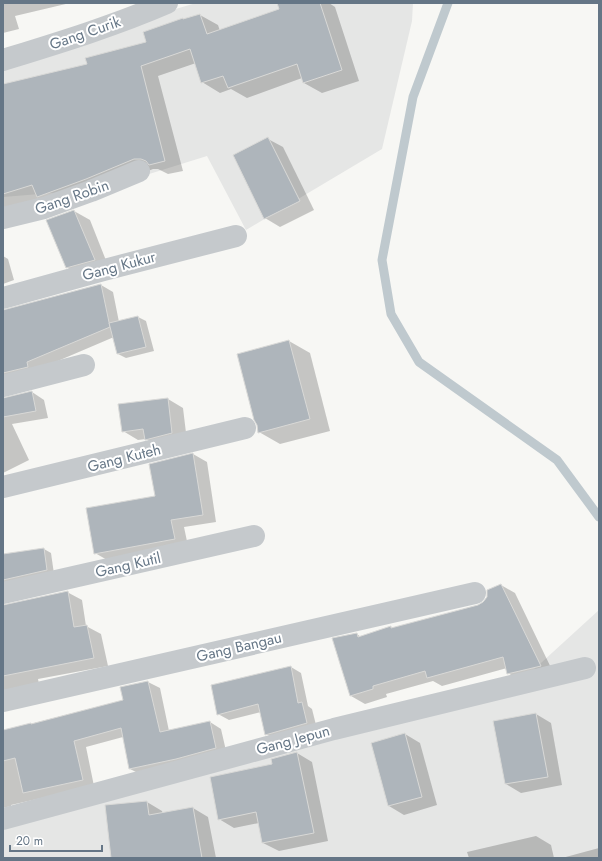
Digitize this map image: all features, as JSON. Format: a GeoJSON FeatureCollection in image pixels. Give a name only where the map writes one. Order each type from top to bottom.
{"type":"FeatureCollection","features":[{"type":"Feature","properties":{"kind":"street","name":"Gang Curik"},"geometry":{"type":"LineString","coordinates":[[3,60],[78,37],[167,3]]}},
{"type":"Feature","properties":{"kind":"street","name":"Gang Robin"},"geometry":{"type":"LineString","coordinates":[[3,218],[44,208],[91,191],[139,171]]}},
{"type":"Feature","properties":{"kind":"street","name":"Gang Kukur"},"geometry":{"type":"LineString","coordinates":[[3,298],[236,236]]}},
{"type":"Feature","properties":{"kind":"street"},"geometry":{"type":"LineString","coordinates":[[3,386],[84,365]]}},
{"type":"Feature","properties":{"kind":"street","name":"Gang Kuteh"},"geometry":{"type":"LineString","coordinates":[[3,487],[245,428]]}},
{"type":"Feature","properties":{"kind":"street","name":"Gang Kutil"},"geometry":{"type":"LineString","coordinates":[[3,593],[254,536]]}},
{"type":"Feature","properties":{"kind":"street","name":"Gang Bangau"},"geometry":{"type":"LineString","coordinates":[[3,701],[475,592]]}},
{"type":"Feature","properties":{"kind":"street","name":"Gang Jepun"},"geometry":{"type":"LineString","coordinates":[[3,819],[334,729],[585,668]]}},
{"type":"Feature","properties":{"kind":"shaded area"},"geometry":{"type":"Polygon","coordinates":[[[196,3],[413,3],[412,21],[382,149],[246,230],[207,156],[101,189],[3,197],[3,60],[196,3]]]}},
{"type":"Feature","properties":{"kind":"shaded area"},"geometry":{"type":"Polygon","coordinates":[[[599,610],[599,858],[4,858],[3,821],[530,673],[599,610]]]}},
{"type":"Feature","properties":{"kind":"building"},"geometry":{"type":"Polygon","coordinates":[[[277,3],[320,3],[342,70],[303,83],[297,64],[228,88],[223,76],[201,83],[190,49],[141,66],[165,161],[149,165],[146,161],[141,159],[134,159],[37,197],[32,185],[3,194],[3,84],[87,64],[85,58],[146,42],[143,32],[183,18],[200,14],[207,34],[279,9],[277,3]]]}},
{"type":"Feature","properties":{"kind":"building"},"geometry":{"type":"Polygon","coordinates":[[[268,137],[300,201],[264,219],[233,155],[268,137]]]}},
{"type":"Feature","properties":{"kind":"building"},"geometry":{"type":"Polygon","coordinates":[[[74,210],[95,260],[66,268],[46,220],[74,210]]]}},
{"type":"Feature","properties":{"kind":"building"},"geometry":{"type":"Polygon","coordinates":[[[101,284],[110,327],[27,362],[28,367],[3,373],[3,310],[101,284]]]}},
{"type":"Feature","properties":{"kind":"building"},"geometry":{"type":"Polygon","coordinates":[[[138,316],[146,347],[117,354],[109,323],[138,316]]]}},
{"type":"Feature","properties":{"kind":"building"},"geometry":{"type":"Polygon","coordinates":[[[289,340],[310,419],[258,433],[237,354],[289,340]]]}},
{"type":"Feature","properties":{"kind":"building"},"geometry":{"type":"Polygon","coordinates":[[[32,391],[36,411],[3,417],[3,398],[32,391]]]}},
{"type":"Feature","properties":{"kind":"building"},"geometry":{"type":"Polygon","coordinates":[[[168,398],[172,433],[145,440],[143,429],[122,432],[118,404],[168,398]]]}},
{"type":"Feature","properties":{"kind":"building"},"geometry":{"type":"Polygon","coordinates":[[[193,453],[203,515],[171,520],[175,539],[94,554],[86,508],[155,496],[149,464],[193,453]]]}},
{"type":"Feature","properties":{"kind":"building"},"geometry":{"type":"Polygon","coordinates":[[[44,548],[47,570],[3,580],[3,554],[44,548]]]}},
{"type":"Feature","properties":{"kind":"building"},"geometry":{"type":"Polygon","coordinates":[[[501,584],[541,666],[507,674],[503,657],[427,678],[425,671],[373,686],[373,689],[350,696],[332,638],[357,633],[358,637],[391,626],[391,628],[478,605],[487,597],[487,590],[501,584]]]}},
{"type":"Feature","properties":{"kind":"building"},"geometry":{"type":"Polygon","coordinates":[[[68,591],[74,627],[87,625],[94,658],[3,676],[3,605],[68,591]]]}},
{"type":"Feature","properties":{"kind":"building"},"geometry":{"type":"Polygon","coordinates":[[[291,666],[298,703],[302,702],[307,723],[265,735],[258,704],[217,715],[211,685],[291,666]]]}},
{"type":"Feature","properties":{"kind":"building"},"geometry":{"type":"Polygon","coordinates":[[[148,681],[160,732],[210,721],[216,748],[176,759],[129,769],[121,728],[74,741],[83,780],[23,793],[15,758],[3,761],[3,730],[123,700],[120,687],[148,681]]]}},
{"type":"Feature","properties":{"kind":"building"},"geometry":{"type":"Polygon","coordinates":[[[536,713],[548,777],[505,784],[493,721],[536,713]]]}},
{"type":"Feature","properties":{"kind":"building"},"geometry":{"type":"Polygon","coordinates":[[[405,733],[422,797],[388,806],[371,743],[405,733]]]}},
{"type":"Feature","properties":{"kind":"building"},"geometry":{"type":"Polygon","coordinates":[[[297,752],[314,833],[262,843],[256,812],[218,820],[210,777],[272,764],[271,759],[297,752]]]}},
{"type":"Feature","properties":{"kind":"building"},"geometry":{"type":"Polygon","coordinates":[[[147,801],[149,815],[193,807],[202,858],[111,858],[105,805],[147,801]]]}},
{"type":"Feature","properties":{"kind":"waterway"},"geometry":{"type":"LineString","coordinates":[[448,3],[413,97],[382,260],[391,314],[419,362],[557,460],[599,517]]}}]}
